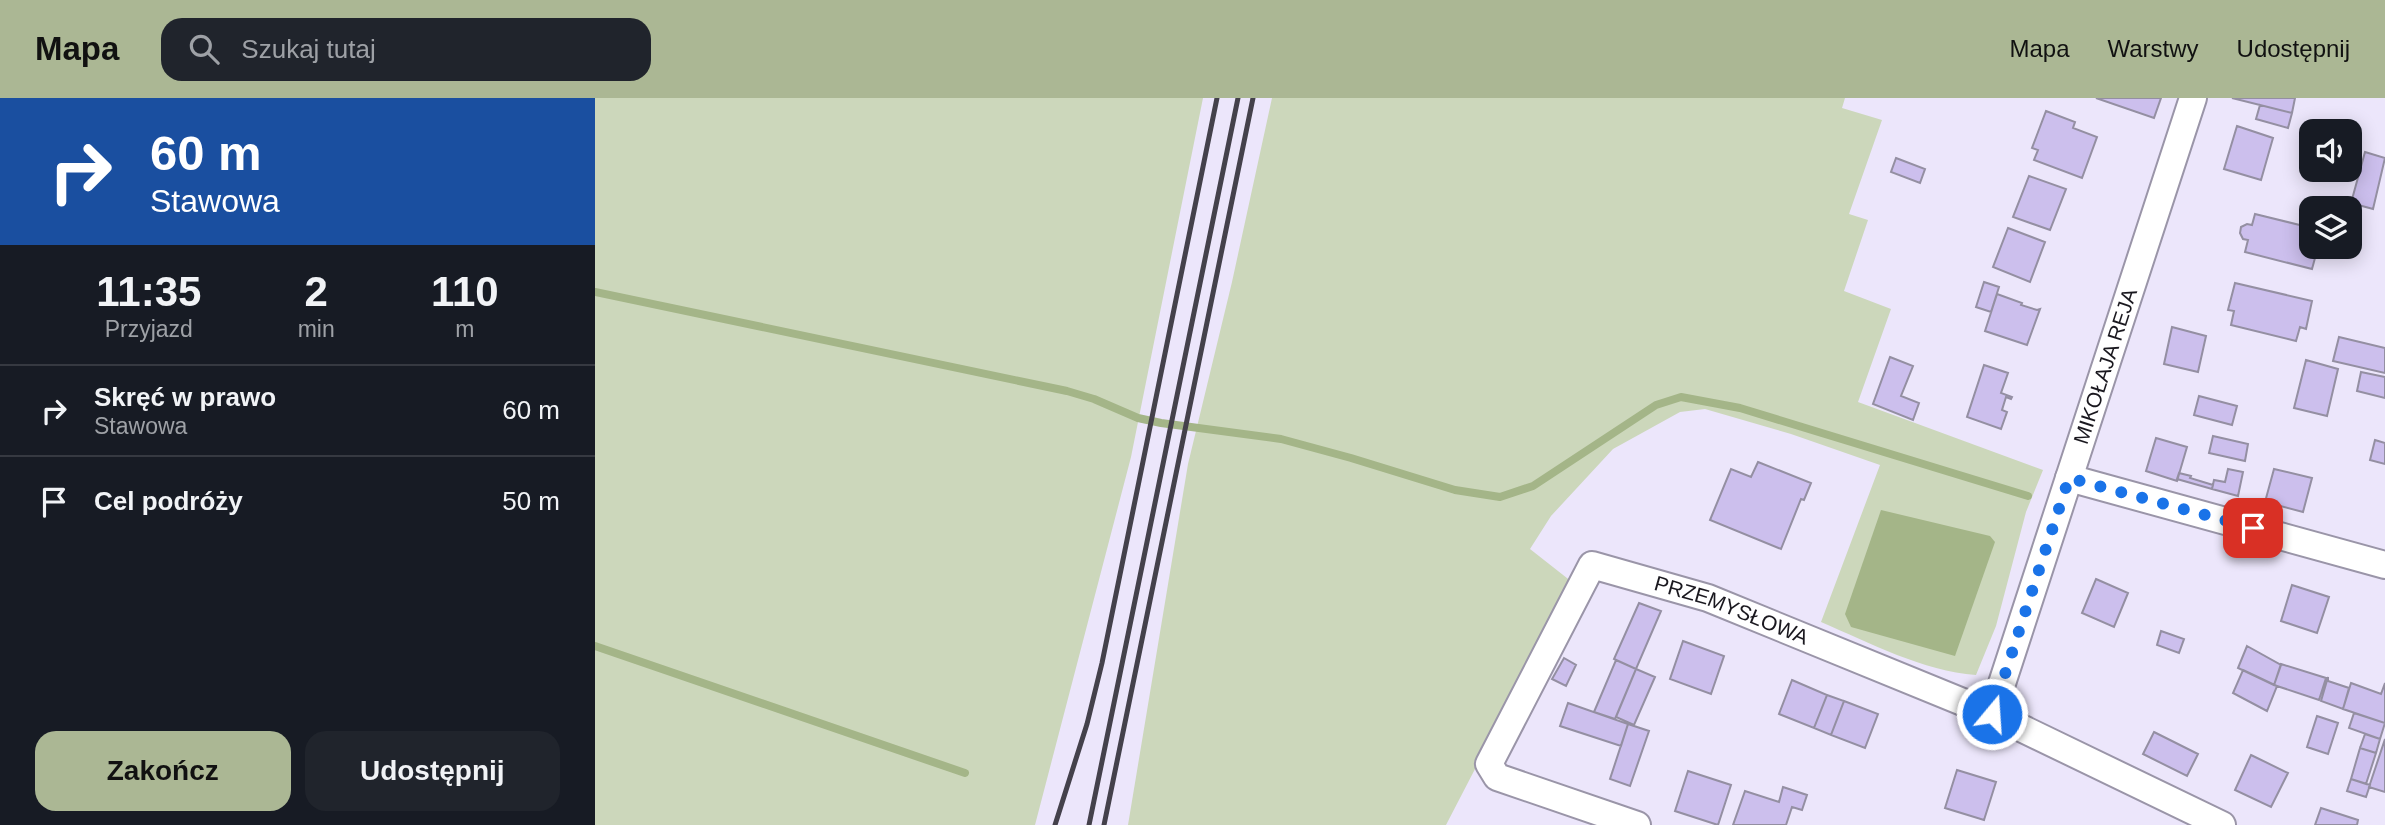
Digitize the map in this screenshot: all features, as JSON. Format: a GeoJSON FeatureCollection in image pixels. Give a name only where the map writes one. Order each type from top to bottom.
{"type":"FeatureCollection","features":[{"type":"Feature","properties":{"kind":"street","name":"MIKOŁAJA REJA"},"geometry":{"type":"LineString","coordinates":[[1992,714],[2193,98]]}},
{"type":"Feature","properties":{"kind":"street"},"geometry":{"type":"LineString","coordinates":[[2069,478],[2385,565]]}},
{"type":"Feature","properties":{"kind":"street","name":"PRZEMYSŁOWA"},"geometry":{"type":"LineString","coordinates":[[1637,825],[1497,777],[1489,764],[1592,565],[1708,598],[1992,714],[2222,825]]}},
{"type":"Feature","properties":{"kind":"shaded area"},"geometry":{"type":"Polygon","coordinates":[[[595,98],[1203,98],[1131,457],[1035,825],[595,825],[595,98]]]}},
{"type":"Feature","properties":{"kind":"shaded area"},"geometry":{"type":"Polygon","coordinates":[[[1272,98],[1845,98],[1842,108],[1882,120],[1849,214],[1868,220],[1844,291],[1891,309],[1858,402],[2043,470],[2026,512],[1996,626],[1976,675],[1917,662],[1821,622],[1880,465],[1791,434],[1705,409],[1680,412],[1613,449],[1551,516],[1530,549],[1572,582],[1446,825],[1128,825],[1188,464],[1232,282],[1272,98]]]}},
{"type":"Feature","properties":{"kind":"shaded area"},"geometry":{"type":"Polygon","coordinates":[[[1881,510],[1990,536],[1995,542],[1955,656],[1851,627],[1845,614],[1881,510]]]}},
{"type":"Feature","properties":{"kind":"building"},"geometry":{"type":"Polygon","coordinates":[[[2096,98],[2161,98],[2154,118],[2096,98]]]}},
{"type":"Feature","properties":{"kind":"building"},"geometry":{"type":"Polygon","coordinates":[[[2232,98],[2295,98],[2292,113],[2232,98]]]}},
{"type":"Feature","properties":{"kind":"building"},"geometry":{"type":"Polygon","coordinates":[[[2260,105],[2292,113],[2288,128],[2256,119],[2260,105]]]}},
{"type":"Feature","properties":{"kind":"building"},"geometry":{"type":"Polygon","coordinates":[[[2046,111],[2075,122],[2073,128],[2097,137],[2082,178],[2034,160],[2038,150],[2032,148],[2046,111]]]}},
{"type":"Feature","properties":{"kind":"building"},"geometry":{"type":"Polygon","coordinates":[[[2237,126],[2273,138],[2261,180],[2224,169],[2237,126]]]}},
{"type":"Feature","properties":{"kind":"building"},"geometry":{"type":"Polygon","coordinates":[[[2365,152],[2385,158],[2373,209],[2362,206],[2362,196],[2353,196],[2357,182],[2362,182],[2365,152]]]}},
{"type":"Feature","properties":{"kind":"building"},"geometry":{"type":"Polygon","coordinates":[[[1896,158],[1925,169],[1920,183],[1891,172],[1896,158]]]}},
{"type":"Feature","properties":{"kind":"building"},"geometry":{"type":"Polygon","coordinates":[[[2029,176],[2066,189],[2050,230],[2013,217],[2029,176]]]}},
{"type":"Feature","properties":{"kind":"building"},"geometry":{"type":"Polygon","coordinates":[[[2255,214],[2299,225],[2299,259],[2315,259],[2312,269],[2245,252],[2248,240],[2243,239],[2241,227],[2252,225],[2255,214]]]}},
{"type":"Feature","properties":{"kind":"building"},"geometry":{"type":"Polygon","coordinates":[[[2008,228],[2045,242],[2030,282],[1993,267],[2008,228]]]}},
{"type":"Feature","properties":{"kind":"building"},"geometry":{"type":"Polygon","coordinates":[[[1984,282],[1999,287],[1991,312],[1976,307],[1984,282]]]}},
{"type":"Feature","properties":{"kind":"building"},"geometry":{"type":"Polygon","coordinates":[[[2235,283],[2312,301],[2306,329],[2300,327],[2296,341],[2231,325],[2234,311],[2228,310],[2235,283]]]}},
{"type":"Feature","properties":{"kind":"building"},"geometry":{"type":"Polygon","coordinates":[[[1997,294],[2022,303],[2021,305],[2040,309],[2027,345],[1985,331],[1997,294]]]}},
{"type":"Feature","properties":{"kind":"building"},"geometry":{"type":"Polygon","coordinates":[[[2172,327],[2206,336],[2198,372],[2164,364],[2172,327]]]}},
{"type":"Feature","properties":{"kind":"building"},"geometry":{"type":"Polygon","coordinates":[[[2339,337],[2385,348],[2385,373],[2333,361],[2339,337]]]}},
{"type":"Feature","properties":{"kind":"building"},"geometry":{"type":"Polygon","coordinates":[[[1890,357],[1913,366],[1901,396],[1919,403],[1913,420],[1873,404],[1890,357]]]}},
{"type":"Feature","properties":{"kind":"building"},"geometry":{"type":"Polygon","coordinates":[[[2306,360],[2338,369],[2327,416],[2294,408],[2306,360]]]}},
{"type":"Feature","properties":{"kind":"building"},"geometry":{"type":"Polygon","coordinates":[[[1984,365],[2008,373],[2001,393],[2012,397],[2006,397],[2002,410],[2007,412],[2001,429],[1967,417],[1984,365]]]}},
{"type":"Feature","properties":{"kind":"building"},"geometry":{"type":"Polygon","coordinates":[[[2361,372],[2385,377],[2385,398],[2357,391],[2361,372]]]}},
{"type":"Feature","properties":{"kind":"building"},"geometry":{"type":"Polygon","coordinates":[[[2199,396],[2237,406],[2232,425],[2194,415],[2199,396]]]}},
{"type":"Feature","properties":{"kind":"building"},"geometry":{"type":"Polygon","coordinates":[[[2213,436],[2248,444],[2245,461],[2209,453],[2213,436]]]}},
{"type":"Feature","properties":{"kind":"building"},"geometry":{"type":"Polygon","coordinates":[[[2156,438],[2187,447],[2177,481],[2146,471],[2156,438]]]}},
{"type":"Feature","properties":{"kind":"building"},"geometry":{"type":"Polygon","coordinates":[[[2375,440],[2385,443],[2385,464],[2370,460],[2375,440]]]}},
{"type":"Feature","properties":{"kind":"building"},"geometry":{"type":"Polygon","coordinates":[[[1758,462],[1811,483],[1804,500],[1801,499],[1781,549],[1710,520],[1731,469],[1751,477],[1758,462]]]}},
{"type":"Feature","properties":{"kind":"building"},"geometry":{"type":"Polygon","coordinates":[[[2228,469],[2243,472],[2238,496],[2212,489],[2214,480],[2225,482],[2228,469]]]}},
{"type":"Feature","properties":{"kind":"building"},"geometry":{"type":"Polygon","coordinates":[[[2274,469],[2312,478],[2303,512],[2265,502],[2274,469]]]}},
{"type":"Feature","properties":{"kind":"building"},"geometry":{"type":"Polygon","coordinates":[[[2179,473],[2213,485],[2212,489],[2177,479],[2179,473]]]}},
{"type":"Feature","properties":{"kind":"building"},"geometry":{"type":"Polygon","coordinates":[[[2096,579],[2128,593],[2114,627],[2082,613],[2096,579]]]}},
{"type":"Feature","properties":{"kind":"building"},"geometry":{"type":"Polygon","coordinates":[[[2292,585],[2329,597],[2317,633],[2281,621],[2292,585]]]}},
{"type":"Feature","properties":{"kind":"building"},"geometry":{"type":"Polygon","coordinates":[[[1639,603],[1661,611],[1636,669],[1614,659],[1639,603]]]}},
{"type":"Feature","properties":{"kind":"building"},"geometry":{"type":"Polygon","coordinates":[[[2161,631],[2184,639],[2179,653],[2157,645],[2161,631]]]}},
{"type":"Feature","properties":{"kind":"building"},"geometry":{"type":"Polygon","coordinates":[[[1683,641],[1724,656],[1711,694],[1670,679],[1683,641]]]}},
{"type":"Feature","properties":{"kind":"building"},"geometry":{"type":"Polygon","coordinates":[[[2247,646],[2281,665],[2274,685],[2238,668],[2247,646]]]}},
{"type":"Feature","properties":{"kind":"building"},"geometry":{"type":"Polygon","coordinates":[[[1564,658],[1576,665],[1566,686],[1552,679],[1564,658]]]}},
{"type":"Feature","properties":{"kind":"building"},"geometry":{"type":"Polygon","coordinates":[[[1616,660],[1636,669],[1615,719],[1594,712],[1616,660]]]}},
{"type":"Feature","properties":{"kind":"building"},"geometry":{"type":"Polygon","coordinates":[[[2281,664],[2326,678],[2319,700],[2274,685],[2281,664]]]}},
{"type":"Feature","properties":{"kind":"building"},"geometry":{"type":"Polygon","coordinates":[[[1636,669],[1655,677],[1634,725],[1616,717],[1636,669]]]}},
{"type":"Feature","properties":{"kind":"building"},"geometry":{"type":"Polygon","coordinates":[[[2243,670],[2277,686],[2267,711],[2233,693],[2243,670]]]}},
{"type":"Feature","properties":{"kind":"building"},"geometry":{"type":"Polygon","coordinates":[[[2328,677],[2328,681],[2349,688],[2343,709],[2321,701],[2328,677]]]}},
{"type":"Feature","properties":{"kind":"building"},"geometry":{"type":"Polygon","coordinates":[[[1792,680],[1827,695],[1814,728],[1779,714],[1792,680]]]}},
{"type":"Feature","properties":{"kind":"building"},"geometry":{"type":"Polygon","coordinates":[[[2351,683],[2381,694],[2385,683],[2385,723],[2343,709],[2351,683]]]}},
{"type":"Feature","properties":{"kind":"building"},"geometry":{"type":"Polygon","coordinates":[[[1827,695],[1844,701],[1831,735],[1814,728],[1827,695]]]}},
{"type":"Feature","properties":{"kind":"building"},"geometry":{"type":"Polygon","coordinates":[[[1844,701],[1878,714],[1865,748],[1831,735],[1844,701]]]}},
{"type":"Feature","properties":{"kind":"building"},"geometry":{"type":"Polygon","coordinates":[[[1568,703],[1628,724],[1621,746],[1560,726],[1568,703]]]}},
{"type":"Feature","properties":{"kind":"building"},"geometry":{"type":"Polygon","coordinates":[[[2354,713],[2385,723],[2380,739],[2349,728],[2354,713]]]}},
{"type":"Feature","properties":{"kind":"building"},"geometry":{"type":"Polygon","coordinates":[[[2317,716],[2338,723],[2328,754],[2307,747],[2317,716]]]}},
{"type":"Feature","properties":{"kind":"building"},"geometry":{"type":"Polygon","coordinates":[[[1628,724],[1649,731],[1630,786],[1610,779],[1628,724]]]}},
{"type":"Feature","properties":{"kind":"building"},"geometry":{"type":"Polygon","coordinates":[[[2154,732],[2198,754],[2187,776],[2143,754],[2154,732]]]}},
{"type":"Feature","properties":{"kind":"building"},"geometry":{"type":"Polygon","coordinates":[[[2365,734],[2380,739],[2376,753],[2360,748],[2365,734]]]}},
{"type":"Feature","properties":{"kind":"building"},"geometry":{"type":"Polygon","coordinates":[[[2385,739],[2385,792],[2369,787],[2385,739]]]}},
{"type":"Feature","properties":{"kind":"building"},"geometry":{"type":"Polygon","coordinates":[[[2360,748],[2376,753],[2366,784],[2351,779],[2360,748]]]}},
{"type":"Feature","properties":{"kind":"building"},"geometry":{"type":"Polygon","coordinates":[[[2251,755],[2288,773],[2271,807],[2235,790],[2251,755]]]}},
{"type":"Feature","properties":{"kind":"building"},"geometry":{"type":"Polygon","coordinates":[[[1957,770],[1996,782],[1984,820],[1945,808],[1957,770]]]}},
{"type":"Feature","properties":{"kind":"building"},"geometry":{"type":"Polygon","coordinates":[[[1688,771],[1731,785],[1718,825],[1675,811],[1688,771]]]}},
{"type":"Feature","properties":{"kind":"building"},"geometry":{"type":"Polygon","coordinates":[[[2351,779],[2370,785],[2366,797],[2347,791],[2351,779]]]}},
{"type":"Feature","properties":{"kind":"building"},"geometry":{"type":"Polygon","coordinates":[[[1783,787],[1807,795],[1802,810],[1792,807],[1786,825],[1733,825],[1745,791],[1779,802],[1783,787]]]}},
{"type":"Feature","properties":{"kind":"building"},"geometry":{"type":"Polygon","coordinates":[[[2321,808],[2358,820],[2357,825],[2315,825],[2321,808]]]}},
{"type":"Feature","properties":{"kind":"waterway"},"geometry":{"type":"LineString","coordinates":[[595,292],[1067,391],[1094,399],[1138,418],[1161,423],[1281,439],[1455,490],[1500,497],[1533,486],[1656,405],[1681,397],[1740,408],[2028,496]]}},
{"type":"Feature","properties":{"kind":"waterway"},"geometry":{"type":"LineString","coordinates":[[595,646],[965,773]]}},
{"type":"Feature","properties":{"kind":"railway"},"geometry":{"type":"LineString","coordinates":[[1055,825],[1087,724],[1102,663],[1217,98]]}},
{"type":"Feature","properties":{"kind":"railway"},"geometry":{"type":"LineString","coordinates":[[1089,825],[1238,98]]}},
{"type":"Feature","properties":{"kind":"railway"},"geometry":{"type":"LineString","coordinates":[[1104,825],[1253,98]]}},
{"type":"Feature","properties":{"kind":"route"},"geometry":{"type":"LineString","coordinates":[[1992,714],[2069,478],[2253,528]]}}]}
